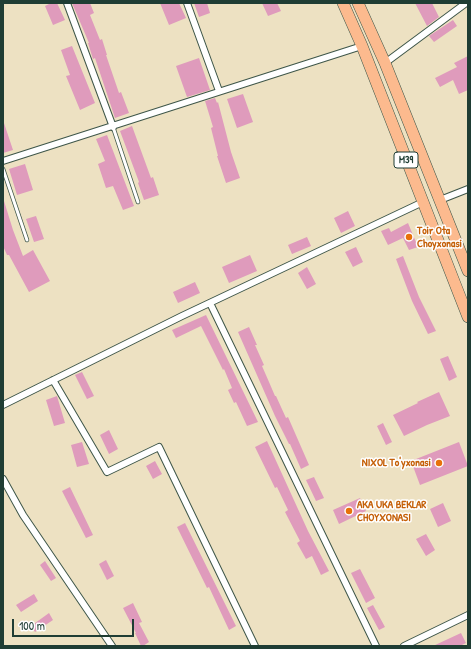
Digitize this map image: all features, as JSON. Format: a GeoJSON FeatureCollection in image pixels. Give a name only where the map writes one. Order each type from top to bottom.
{"type":"FeatureCollection","features":[{"type":"Feature","properties":{"kind":"highway","name":"M39"},"geometry":{"type":"LineString","coordinates":[[343,3],[362,46],[468,317]]}},
{"type":"Feature","properties":{"kind":"highway","name":"M39"},"geometry":{"type":"LineString","coordinates":[[358,3],[385,63],[468,271]]}},
{"type":"Feature","properties":{"kind":"highway"},"geometry":{"type":"LineString","coordinates":[[383,99],[386,94],[389,93],[393,94],[400,101]]}},
{"type":"Feature","properties":{"kind":"street"},"geometry":{"type":"LineString","coordinates":[[67,3],[113,127]]}},
{"type":"Feature","properties":{"kind":"street"},"geometry":{"type":"LineString","coordinates":[[187,3],[219,91]]}},
{"type":"Feature","properties":{"kind":"street"},"geometry":{"type":"LineString","coordinates":[[385,63],[466,3]]}},
{"type":"Feature","properties":{"kind":"street"},"geometry":{"type":"LineString","coordinates":[[3,161],[362,46]]}},
{"type":"Feature","properties":{"kind":"street"},"geometry":{"type":"LineString","coordinates":[[440,200],[468,189]]}},
{"type":"Feature","properties":{"kind":"street"},"geometry":{"type":"LineString","coordinates":[[3,405],[210,303],[423,202]]}},
{"type":"Feature","properties":{"kind":"street"},"geometry":{"type":"LineString","coordinates":[[210,303],[376,646]]}},
{"type":"Feature","properties":{"kind":"street"},"geometry":{"type":"LineString","coordinates":[[53,380],[107,472],[159,447],[255,646]]}},
{"type":"Feature","properties":{"kind":"street"},"geometry":{"type":"LineString","coordinates":[[3,479],[23,515],[112,646]]}},
{"type":"Feature","properties":{"kind":"street"},"geometry":{"type":"LineString","coordinates":[[404,646],[468,615]]}},
{"type":"Feature","properties":{"kind":"lane"},"geometry":{"type":"LineString","coordinates":[[113,127],[138,202]]}},
{"type":"Feature","properties":{"kind":"lane"},"geometry":{"type":"LineString","coordinates":[[3,169],[27,240]]}},
{"type":"Feature","properties":{"kind":"building"},"geometry":{"type":"Polygon","coordinates":[[[51,3],[57,3],[65,20],[53,25],[45,6],[51,3]]]}},
{"type":"Feature","properties":{"kind":"building"},"geometry":{"type":"Polygon","coordinates":[[[72,3],[90,3],[94,13],[90,15],[100,40],[102,39],[119,93],[121,92],[129,113],[115,118],[95,58],[93,59],[89,43],[72,3]]]}},
{"type":"Feature","properties":{"kind":"building"},"geometry":{"type":"Polygon","coordinates":[[[160,3],[179,3],[186,18],[169,25],[160,3]]]}},
{"type":"Feature","properties":{"kind":"building"},"geometry":{"type":"Polygon","coordinates":[[[194,3],[207,3],[210,13],[199,17],[194,3]]]}},
{"type":"Feature","properties":{"kind":"building"},"geometry":{"type":"Polygon","coordinates":[[[262,3],[277,3],[281,11],[268,16],[262,3]]]}},
{"type":"Feature","properties":{"kind":"building"},"geometry":{"type":"Polygon","coordinates":[[[415,3],[432,3],[439,17],[427,26],[415,3]]]}},
{"type":"Feature","properties":{"kind":"building"},"geometry":{"type":"Polygon","coordinates":[[[453,20],[457,26],[434,42],[429,36],[453,20]]]}},
{"type":"Feature","properties":{"kind":"building"},"geometry":{"type":"Polygon","coordinates":[[[72,46],[95,103],[80,110],[66,76],[70,75],[61,50],[72,46]]]}},
{"type":"Feature","properties":{"kind":"building"},"geometry":{"type":"Polygon","coordinates":[[[468,56],[468,90],[459,94],[453,80],[440,87],[435,78],[457,67],[454,63],[468,56]]]}},
{"type":"Feature","properties":{"kind":"building"},"geometry":{"type":"Polygon","coordinates":[[[199,58],[210,90],[187,97],[176,66],[199,58]]]}},
{"type":"Feature","properties":{"kind":"building"},"geometry":{"type":"Polygon","coordinates":[[[243,94],[253,122],[237,128],[227,99],[243,94]]]}},
{"type":"Feature","properties":{"kind":"building"},"geometry":{"type":"Polygon","coordinates":[[[215,98],[217,103],[218,102],[231,152],[240,178],[226,183],[217,156],[211,128],[213,127],[205,101],[215,98]]]}},
{"type":"Feature","properties":{"kind":"building"},"geometry":{"type":"Polygon","coordinates":[[[3,123],[13,150],[3,153],[3,123]]]}},
{"type":"Feature","properties":{"kind":"building"},"geometry":{"type":"Polygon","coordinates":[[[132,126],[151,178],[153,177],[159,195],[144,200],[120,131],[132,126]]]}},
{"type":"Feature","properties":{"kind":"building"},"geometry":{"type":"Polygon","coordinates":[[[107,135],[134,206],[123,210],[113,186],[106,188],[98,164],[105,161],[96,139],[107,135]]]}},
{"type":"Feature","properties":{"kind":"building"},"geometry":{"type":"Polygon","coordinates":[[[25,164],[33,190],[17,195],[9,169],[25,164]]]}},
{"type":"Feature","properties":{"kind":"building"},"geometry":{"type":"Polygon","coordinates":[[[3,201],[23,256],[33,250],[50,281],[29,292],[3,246],[3,201]]]}},
{"type":"Feature","properties":{"kind":"building"},"geometry":{"type":"Polygon","coordinates":[[[348,211],[355,226],[341,233],[334,218],[348,211]]]}},
{"type":"Feature","properties":{"kind":"building"},"geometry":{"type":"Polygon","coordinates":[[[36,216],[44,239],[34,242],[26,219],[36,216]]]}},
{"type":"Feature","properties":{"kind":"building"},"geometry":{"type":"Polygon","coordinates":[[[408,223],[418,247],[409,250],[403,238],[388,245],[381,231],[389,228],[391,232],[408,223]]]}},
{"type":"Feature","properties":{"kind":"building"},"geometry":{"type":"Polygon","coordinates":[[[307,237],[311,246],[292,254],[288,245],[307,237]]]}},
{"type":"Feature","properties":{"kind":"building"},"geometry":{"type":"Polygon","coordinates":[[[356,247],[363,262],[353,267],[345,252],[356,247]]]}},
{"type":"Feature","properties":{"kind":"building"},"geometry":{"type":"Polygon","coordinates":[[[250,255],[257,271],[229,283],[222,267],[250,255]]]}},
{"type":"Feature","properties":{"kind":"building"},"geometry":{"type":"Polygon","coordinates":[[[403,256],[419,297],[436,331],[428,334],[412,301],[396,259],[403,256]]]}},
{"type":"Feature","properties":{"kind":"building"},"geometry":{"type":"Polygon","coordinates":[[[307,267],[316,284],[307,289],[298,273],[307,267]]]}},
{"type":"Feature","properties":{"kind":"building"},"geometry":{"type":"Polygon","coordinates":[[[195,282],[200,293],[178,303],[173,292],[195,282]]]}},
{"type":"Feature","properties":{"kind":"building"},"geometry":{"type":"Polygon","coordinates":[[[206,315],[258,422],[247,426],[236,402],[234,403],[228,390],[232,388],[224,369],[223,370],[201,326],[176,338],[172,330],[206,315]]]}},
{"type":"Feature","properties":{"kind":"building"},"geometry":{"type":"Polygon","coordinates":[[[249,327],[264,365],[262,366],[275,396],[286,418],[288,417],[309,465],[301,469],[275,416],[238,332],[249,327]]]}},
{"type":"Feature","properties":{"kind":"building"},"geometry":{"type":"Polygon","coordinates":[[[448,356],[457,377],[449,381],[440,359],[448,356]]]}},
{"type":"Feature","properties":{"kind":"building"},"geometry":{"type":"Polygon","coordinates":[[[82,372],[94,396],[87,399],[75,375],[82,372]]]}},
{"type":"Feature","properties":{"kind":"building"},"geometry":{"type":"Polygon","coordinates":[[[439,392],[450,416],[404,436],[393,415],[439,392]]]}},
{"type":"Feature","properties":{"kind":"building"},"geometry":{"type":"Polygon","coordinates":[[[57,396],[65,423],[54,426],[46,400],[57,396]]]}},
{"type":"Feature","properties":{"kind":"building"},"geometry":{"type":"Polygon","coordinates":[[[383,423],[392,442],[386,445],[377,426],[383,423]]]}},
{"type":"Feature","properties":{"kind":"building"},"geometry":{"type":"Polygon","coordinates":[[[109,430],[118,449],[109,454],[100,435],[109,430]]]}},
{"type":"Feature","properties":{"kind":"building"},"geometry":{"type":"Polygon","coordinates":[[[267,441],[308,531],[329,571],[321,575],[312,556],[306,559],[297,543],[300,541],[285,512],[288,510],[277,487],[275,488],[255,447],[267,441]]]}},
{"type":"Feature","properties":{"kind":"building"},"geometry":{"type":"Polygon","coordinates":[[[82,442],[89,464],[77,467],[71,445],[82,442]]]}},
{"type":"Feature","properties":{"kind":"building","name":"NIXOL To'yxonasi"},"geometry":{"type":"Polygon","coordinates":[[[459,442],[468,466],[420,485],[411,461],[459,442]]]}},
{"type":"Feature","properties":{"kind":"building"},"geometry":{"type":"Polygon","coordinates":[[[155,461],[162,474],[153,479],[146,466],[155,461]]]}},
{"type":"Feature","properties":{"kind":"building"},"geometry":{"type":"Polygon","coordinates":[[[314,477],[324,498],[316,501],[306,480],[314,477]]]}},
{"type":"Feature","properties":{"kind":"building"},"geometry":{"type":"Polygon","coordinates":[[[70,487],[93,535],[86,538],[62,491],[70,487]]]}},
{"type":"Feature","properties":{"kind":"building","name":"AKA UKA BEKLAR CHOYXONASI"},"geometry":{"type":"Polygon","coordinates":[[[360,498],[366,511],[339,524],[333,510],[360,498]]]}},
{"type":"Feature","properties":{"kind":"building"},"geometry":{"type":"Polygon","coordinates":[[[443,503],[451,521],[438,527],[430,509],[443,503]]]}},
{"type":"Feature","properties":{"kind":"building"},"geometry":{"type":"Polygon","coordinates":[[[185,523],[236,626],[229,630],[209,587],[207,588],[177,527],[185,523]]]}},
{"type":"Feature","properties":{"kind":"building"},"geometry":{"type":"Polygon","coordinates":[[[426,534],[435,550],[426,556],[416,539],[426,534]]]}},
{"type":"Feature","properties":{"kind":"building"},"geometry":{"type":"Polygon","coordinates":[[[106,560],[114,576],[107,580],[99,564],[106,560]]]}},
{"type":"Feature","properties":{"kind":"building"},"geometry":{"type":"Polygon","coordinates":[[[45,561],[56,578],[51,581],[40,565],[45,561]]]}},
{"type":"Feature","properties":{"kind":"building"},"geometry":{"type":"Polygon","coordinates":[[[360,569],[375,598],[366,603],[351,573],[360,569]]]}},
{"type":"Feature","properties":{"kind":"building"},"geometry":{"type":"Polygon","coordinates":[[[34,594],[38,601],[21,612],[16,605],[34,594]]]}},
{"type":"Feature","properties":{"kind":"building"},"geometry":{"type":"Polygon","coordinates":[[[133,603],[142,622],[139,623],[149,642],[143,646],[141,646],[123,608],[133,603]]]}},
{"type":"Feature","properties":{"kind":"building"},"geometry":{"type":"Polygon","coordinates":[[[373,605],[385,627],[379,630],[367,608],[373,605]]]}},
{"type":"Feature","properties":{"kind":"building"},"geometry":{"type":"Polygon","coordinates":[[[49,613],[53,620],[35,632],[31,626],[49,613]]]}},
{"type":"Feature","properties":{"kind":"building"},"geometry":{"type":"Polygon","coordinates":[[[461,633],[466,643],[460,646],[433,646],[461,633]]]}},
{"type":"Feature","properties":{"kind":"place","name":"Toir Ota Choyxonasi"},"geometry":{"type":"Point","coordinates":[409,237]}},
{"type":"Feature","properties":{"kind":"place","name":"NIXOL To'yxonasi"},"geometry":{"type":"Point","coordinates":[439,463]}},
{"type":"Feature","properties":{"kind":"place","name":"AKA UKA BEKLAR CHOYXONASI"},"geometry":{"type":"Point","coordinates":[349,511]}}]}
